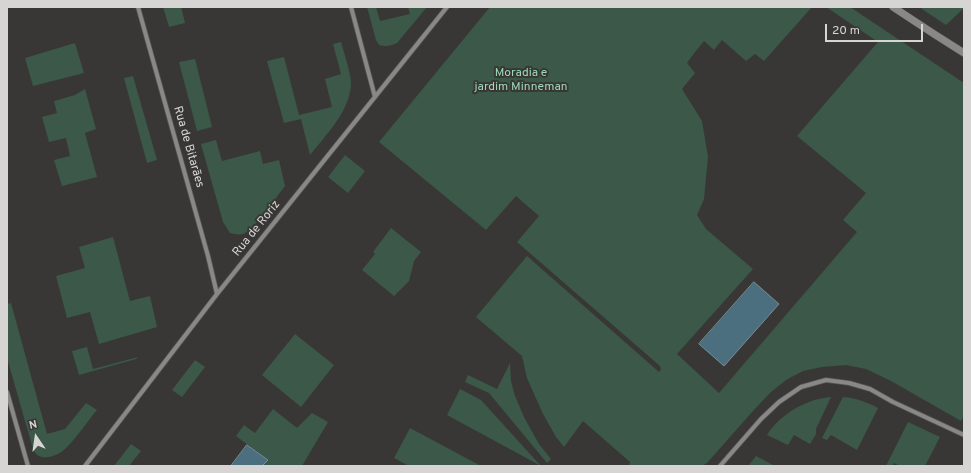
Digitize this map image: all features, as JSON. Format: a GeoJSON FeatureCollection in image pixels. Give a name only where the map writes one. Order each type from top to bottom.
{"type":"FeatureCollection","features":[{"type":"Feature","properties":{"kind":"street","name":"Rua de Bitarães"},"geometry":{"type":"LineString","coordinates":[[138,7],[200,227],[217,294]]}},
{"type":"Feature","properties":{"kind":"street"},"geometry":{"type":"LineString","coordinates":[[351,7],[375,97]]}},
{"type":"Feature","properties":{"kind":"street","name":"Rua de Roriz"},"geometry":{"type":"LineString","coordinates":[[85,466],[217,294],[447,7]]}},
{"type":"Feature","properties":{"kind":"street"},"geometry":{"type":"LineString","coordinates":[[893,7],[964,53]]}},
{"type":"Feature","properties":{"kind":"street"},"geometry":{"type":"LineString","coordinates":[[720,466],[760,419],[779,402],[800,387],[826,380],[849,383],[870,389],[893,402],[964,435]]}},
{"type":"Feature","properties":{"kind":"street"},"geometry":{"type":"LineString","coordinates":[[7,392],[28,466]]}},
{"type":"Feature","properties":{"kind":"green space"},"geometry":{"type":"Polygon","coordinates":[[[163,7],[181,7],[185,23],[169,27],[163,7]]]}},
{"type":"Feature","properties":{"kind":"green space"},"geometry":{"type":"Polygon","coordinates":[[[367,7],[376,7],[380,21],[410,14],[408,7],[427,7],[397,43],[386,46],[379,45],[376,40],[367,7]]]}},
{"type":"Feature","properties":{"kind":"green space","name":"Moradia e jardim Minneman"},"geometry":{"type":"Polygon","coordinates":[[[490,7],[812,7],[764,61],[755,54],[746,61],[722,40],[714,50],[704,41],[687,63],[695,73],[682,89],[702,121],[708,157],[704,199],[697,215],[706,229],[753,269],[677,354],[719,393],[857,232],[843,220],[866,193],[797,136],[878,42],[826,7],[850,7],[964,83],[964,415],[961,421],[891,381],[866,369],[846,365],[822,367],[803,371],[786,380],[771,392],[707,463],[702,466],[629,466],[630,462],[583,421],[564,447],[556,437],[543,414],[527,378],[522,356],[476,317],[527,256],[659,372],[661,369],[660,366],[517,242],[539,216],[516,196],[486,230],[379,142],[490,7]]]}},
{"type":"Feature","properties":{"kind":"green space"},"geometry":{"type":"Polygon","coordinates":[[[919,7],[964,7],[964,8],[946,25],[919,7]]]}},
{"type":"Feature","properties":{"kind":"green space"},"geometry":{"type":"Polygon","coordinates":[[[341,42],[351,81],[347,102],[337,121],[310,155],[301,119],[284,123],[267,61],[284,57],[299,115],[332,107],[325,79],[341,74],[333,44],[341,42]]]}},
{"type":"Feature","properties":{"kind":"green space"},"geometry":{"type":"Polygon","coordinates":[[[75,43],[84,73],[33,86],[25,58],[75,43]]]}},
{"type":"Feature","properties":{"kind":"green space"},"geometry":{"type":"Polygon","coordinates":[[[195,59],[212,127],[197,131],[179,62],[195,59]]]}},
{"type":"Feature","properties":{"kind":"green space"},"geometry":{"type":"Polygon","coordinates":[[[133,76],[157,160],[147,163],[124,78],[133,76]]]}},
{"type":"Feature","properties":{"kind":"green space"},"geometry":{"type":"Polygon","coordinates":[[[85,89],[96,129],[85,133],[97,177],[62,186],[54,160],[70,156],[66,138],[49,142],[42,117],[57,113],[54,101],[75,95],[85,89]]]}},
{"type":"Feature","properties":{"kind":"green space"},"geometry":{"type":"Polygon","coordinates":[[[216,140],[222,161],[260,151],[263,164],[279,160],[285,186],[259,220],[243,234],[230,233],[223,222],[201,144],[216,140]]]}},
{"type":"Feature","properties":{"kind":"green space"},"geometry":{"type":"Polygon","coordinates":[[[345,155],[365,171],[348,193],[328,177],[345,155]]]}},
{"type":"Feature","properties":{"kind":"green space"},"geometry":{"type":"Polygon","coordinates":[[[391,228],[421,252],[414,261],[409,281],[394,296],[362,270],[375,254],[373,252],[391,228]]]}},
{"type":"Feature","properties":{"kind":"green space"},"geometry":{"type":"Polygon","coordinates":[[[113,237],[130,301],[150,296],[157,327],[99,344],[90,312],[67,318],[56,276],[85,268],[79,247],[113,237]]]}},
{"type":"Feature","properties":{"kind":"green space"},"geometry":{"type":"Polygon","coordinates":[[[11,303],[47,434],[65,429],[86,403],[97,410],[67,447],[53,456],[40,456],[36,454],[33,449],[7,358],[7,304],[11,303]]]}},
{"type":"Feature","properties":{"kind":"green space"},"geometry":{"type":"Polygon","coordinates":[[[295,334],[334,365],[301,407],[262,375],[295,334]]]}},
{"type":"Feature","properties":{"kind":"green space"},"geometry":{"type":"Polygon","coordinates":[[[87,347],[93,369],[138,357],[136,359],[79,375],[72,351],[87,347]]]}},
{"type":"Feature","properties":{"kind":"green space"},"geometry":{"type":"Polygon","coordinates":[[[195,360],[205,367],[182,397],[172,390],[195,360]]]}},
{"type":"Feature","properties":{"kind":"green space"},"geometry":{"type":"Polygon","coordinates":[[[510,363],[511,381],[515,396],[524,417],[539,444],[551,459],[547,463],[489,393],[465,382],[468,375],[497,389],[510,363]]]}},
{"type":"Feature","properties":{"kind":"green space"},"geometry":{"type":"Polygon","coordinates":[[[460,389],[481,400],[541,466],[447,415],[460,389]]]}},
{"type":"Feature","properties":{"kind":"green space"},"geometry":{"type":"Polygon","coordinates":[[[831,397],[816,429],[816,434],[810,444],[794,435],[788,445],[767,435],[775,424],[785,415],[814,400],[831,397]]]}},
{"type":"Feature","properties":{"kind":"green space"},"geometry":{"type":"Polygon","coordinates":[[[843,397],[852,398],[878,408],[857,450],[831,435],[827,440],[822,438],[843,397]]]}},
{"type":"Feature","properties":{"kind":"green space"},"geometry":{"type":"Polygon","coordinates":[[[273,409],[297,428],[312,413],[328,422],[302,466],[265,466],[263,465],[267,459],[236,436],[244,425],[255,433],[273,409]]]}},
{"type":"Feature","properties":{"kind":"green space"},"geometry":{"type":"Polygon","coordinates":[[[908,422],[940,437],[925,466],[900,466],[894,463],[892,466],[886,466],[908,422]]]}},
{"type":"Feature","properties":{"kind":"green space"},"geometry":{"type":"Polygon","coordinates":[[[410,428],[481,466],[409,466],[394,458],[410,428]]]}},
{"type":"Feature","properties":{"kind":"green space"},"geometry":{"type":"Polygon","coordinates":[[[131,444],[141,451],[129,466],[114,466],[131,444]]]}},
{"type":"Feature","properties":{"kind":"green space"},"geometry":{"type":"Polygon","coordinates":[[[756,456],[775,466],[748,466],[756,456]]]}},
{"type":"Feature","properties":{"kind":"water"},"geometry":{"type":"Polygon","coordinates":[[[754,282],[779,304],[724,366],[699,344],[754,282]]]}},
{"type":"Feature","properties":{"kind":"water"},"geometry":{"type":"Polygon","coordinates":[[[247,445],[268,460],[262,466],[231,466],[247,445]]]}}]}
